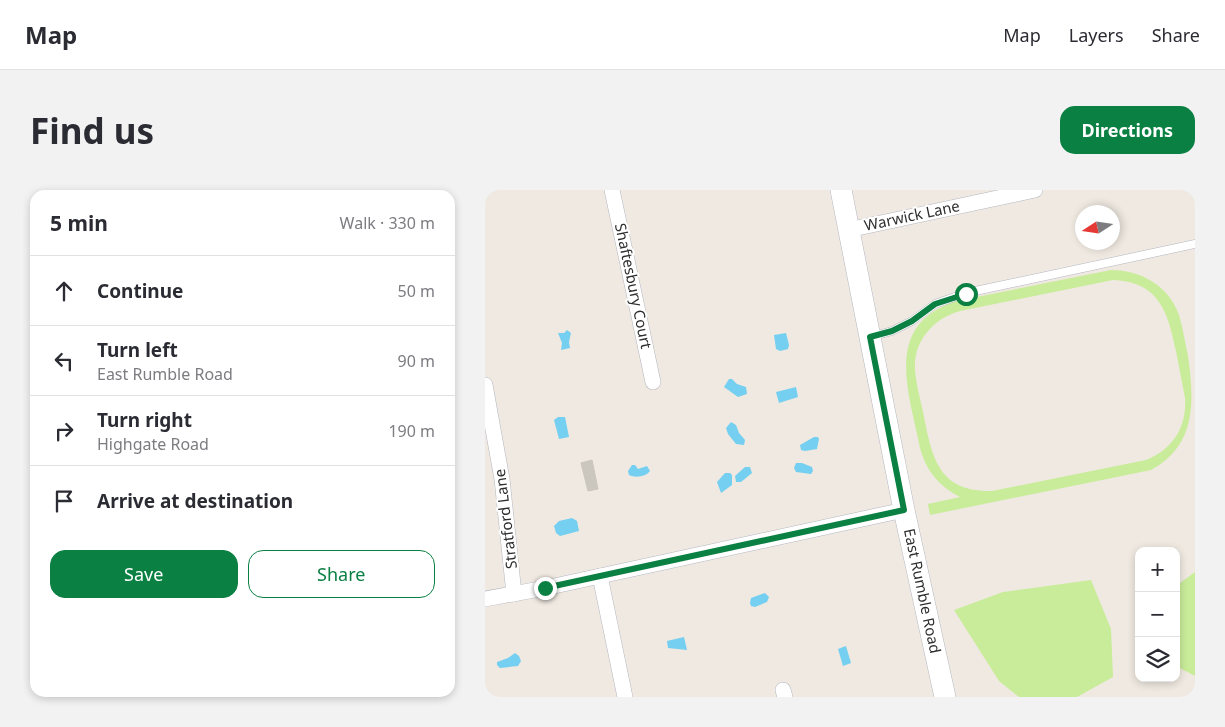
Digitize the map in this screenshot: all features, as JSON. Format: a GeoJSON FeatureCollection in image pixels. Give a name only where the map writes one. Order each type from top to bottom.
{"type":"FeatureCollection","features":[{"type":"Feature","properties":{"kind":"street","name":"Shaftesbury Court"},"geometry":{"type":"LineString","coordinates":[[612,190],[653,382]]}},
{"type":"Feature","properties":{"kind":"street","name":"East Rumble Road"},"geometry":{"type":"LineString","coordinates":[[841,190],[904,510],[945,697]]}},
{"type":"Feature","properties":{"kind":"street","name":"Warwick Lane"},"geometry":{"type":"LineString","coordinates":[[848,230],[1035,190]]}},
{"type":"Feature","properties":{"kind":"street","name":"Stratford Lane"},"geometry":{"type":"LineString","coordinates":[[485,386],[502,479],[515,594]]}},
{"type":"Feature","properties":{"kind":"street"},"geometry":{"type":"LineString","coordinates":[[485,600],[904,510]]}},
{"type":"Feature","properties":{"kind":"street"},"geometry":{"type":"LineString","coordinates":[[600,576],[625,697]]}},
{"type":"Feature","properties":{"kind":"lane"},"geometry":{"type":"LineString","coordinates":[[870,337],[892,331],[912,321],[935,304],[966,294],[1195,244]]}},
{"type":"Feature","properties":{"kind":"green space"},"geometry":{"type":"Polygon","coordinates":[[[1111,270],[1133,273],[1153,282],[1168,296],[1179,315],[1188,356],[1191,407],[1189,422],[1184,436],[1176,449],[1166,460],[1151,470],[930,515],[928,504],[960,497],[940,483],[926,464],[920,448],[911,405],[906,362],[909,343],[918,326],[933,312],[957,301],[1111,270]],[[1113,280],[960,311],[942,319],[927,332],[915,359],[916,380],[934,457],[948,478],[959,485],[974,490],[992,491],[1146,460],[1164,450],[1171,443],[1181,427],[1185,409],[1185,398],[1173,337],[1165,312],[1159,302],[1142,287],[1129,282],[1113,280]]]}},
{"type":"Feature","properties":{"kind":"green space"},"geometry":{"type":"Polygon","coordinates":[[[1195,572],[1195,676],[1180,668],[1180,583],[1195,572]]]}},
{"type":"Feature","properties":{"kind":"green space"},"geometry":{"type":"Polygon","coordinates":[[[1091,580],[1111,629],[1113,677],[1077,697],[1019,697],[999,681],[954,610],[1003,592],[1091,580]]]}},
{"type":"Feature","properties":{"kind":"water"},"geometry":{"type":"Polygon","coordinates":[[[567,330],[571,333],[570,348],[561,350],[562,343],[558,333],[564,333],[567,330]]]}},
{"type":"Feature","properties":{"kind":"water"},"geometry":{"type":"Polygon","coordinates":[[[786,333],[788,349],[780,351],[776,349],[774,335],[786,333]]]}},
{"type":"Feature","properties":{"kind":"water"},"geometry":{"type":"Polygon","coordinates":[[[729,379],[746,387],[747,394],[738,397],[724,387],[729,379]]]}},
{"type":"Feature","properties":{"kind":"water"},"geometry":{"type":"Polygon","coordinates":[[[796,387],[798,397],[779,403],[776,392],[796,387]]]}},
{"type":"Feature","properties":{"kind":"water"},"geometry":{"type":"Polygon","coordinates":[[[558,417],[565,417],[569,437],[559,439],[554,420],[558,417]]]}},
{"type":"Feature","properties":{"kind":"water"},"geometry":{"type":"Polygon","coordinates":[[[731,422],[736,425],[739,433],[745,440],[744,445],[736,444],[728,434],[726,428],[731,422]]]}},
{"type":"Feature","properties":{"kind":"water"},"geometry":{"type":"Polygon","coordinates":[[[814,437],[819,439],[817,449],[801,450],[800,445],[814,437]]]}},
{"type":"Feature","properties":{"kind":"water"},"geometry":{"type":"Polygon","coordinates":[[[796,463],[812,467],[813,471],[811,474],[796,472],[794,468],[796,463]]]}},
{"type":"Feature","properties":{"kind":"water"},"geometry":{"type":"Polygon","coordinates":[[[632,465],[635,465],[638,469],[647,466],[650,471],[643,476],[631,476],[628,471],[632,465]]]}},
{"type":"Feature","properties":{"kind":"water"},"geometry":{"type":"Polygon","coordinates":[[[745,467],[750,467],[752,473],[741,482],[736,482],[735,476],[745,467]]]}},
{"type":"Feature","properties":{"kind":"water"},"geometry":{"type":"Polygon","coordinates":[[[725,473],[732,475],[732,485],[721,493],[717,482],[725,473]]]}},
{"type":"Feature","properties":{"kind":"water"},"geometry":{"type":"Polygon","coordinates":[[[572,518],[577,521],[579,531],[560,536],[556,533],[554,526],[559,521],[572,518]]]}},
{"type":"Feature","properties":{"kind":"water"},"geometry":{"type":"Polygon","coordinates":[[[765,593],[769,597],[767,602],[755,607],[751,606],[751,598],[765,593]]]}},
{"type":"Feature","properties":{"kind":"water"},"geometry":{"type":"Polygon","coordinates":[[[684,637],[687,650],[668,648],[667,641],[684,637]]]}},
{"type":"Feature","properties":{"kind":"water"},"geometry":{"type":"Polygon","coordinates":[[[846,646],[851,663],[843,666],[838,649],[846,646]]]}},
{"type":"Feature","properties":{"kind":"water"},"geometry":{"type":"Polygon","coordinates":[[[515,653],[521,661],[518,666],[500,668],[497,665],[497,662],[515,653]]]}},
{"type":"Feature","properties":{"kind":"building"},"geometry":{"type":"Polygon","coordinates":[[[592,460],[598,489],[588,491],[581,463],[592,460]]]}},
{"type":"Feature","properties":{"kind":"route"},"geometry":{"type":"LineString","coordinates":[[545,588],[904,510],[870,337],[892,331],[912,321],[935,304],[966,294]]}}]}
